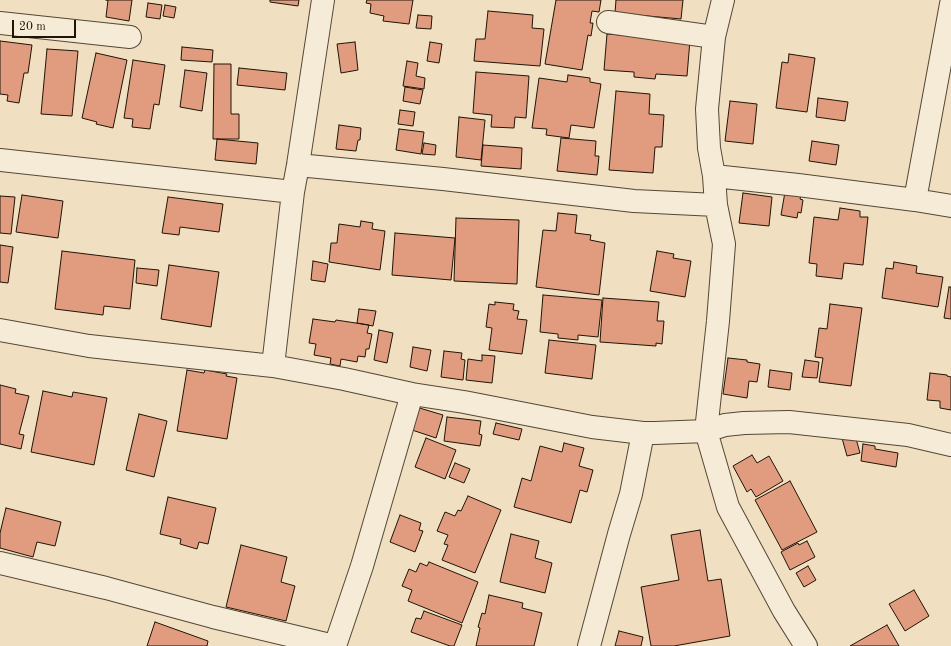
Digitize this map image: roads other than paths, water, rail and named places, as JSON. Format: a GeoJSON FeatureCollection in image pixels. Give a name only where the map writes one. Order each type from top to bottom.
{"type":"FeatureCollection","features":[{"type":"Feature","properties":{"kind":"street"},"geometry":{"type":"LineString","coordinates":[[273,366],[293,192],[323,0]]}},
{"type":"Feature","properties":{"kind":"street"},"geometry":{"type":"LineString","coordinates":[[723,0],[714,37],[707,109],[709,148],[714,176],[716,205],[724,244],[718,321],[706,431],[728,507],[784,611],[806,646]]}},
{"type":"Feature","properties":{"kind":"street"},"geometry":{"type":"LineString","coordinates":[[915,200],[951,4]]}},
{"type":"Feature","properties":{"kind":"street"},"geometry":{"type":"LineString","coordinates":[[608,22],[714,37]]}},
{"type":"Feature","properties":{"kind":"street"},"geometry":{"type":"LineString","coordinates":[[0,23],[130,37]]}},
{"type":"Feature","properties":{"kind":"street"},"geometry":{"type":"LineString","coordinates":[[0,160],[293,192]]}},
{"type":"Feature","properties":{"kind":"street"},"geometry":{"type":"LineString","coordinates":[[298,165],[443,178],[634,201],[716,205]]}},
{"type":"Feature","properties":{"kind":"street"},"geometry":{"type":"LineString","coordinates":[[714,176],[798,184],[951,206]]}},
{"type":"Feature","properties":{"kind":"street"},"geometry":{"type":"LineString","coordinates":[[0,330],[89,346],[273,366],[344,379],[412,394],[464,402],[592,427],[643,433],[706,431],[725,425],[789,422],[908,435],[951,444]]}},
{"type":"Feature","properties":{"kind":"street"},"geometry":{"type":"LineString","coordinates":[[0,563],[106,588],[213,617],[334,646],[362,566],[412,394]]}},
{"type":"Feature","properties":{"kind":"street"},"geometry":{"type":"LineString","coordinates":[[589,646],[631,494],[643,433]]}}]}
